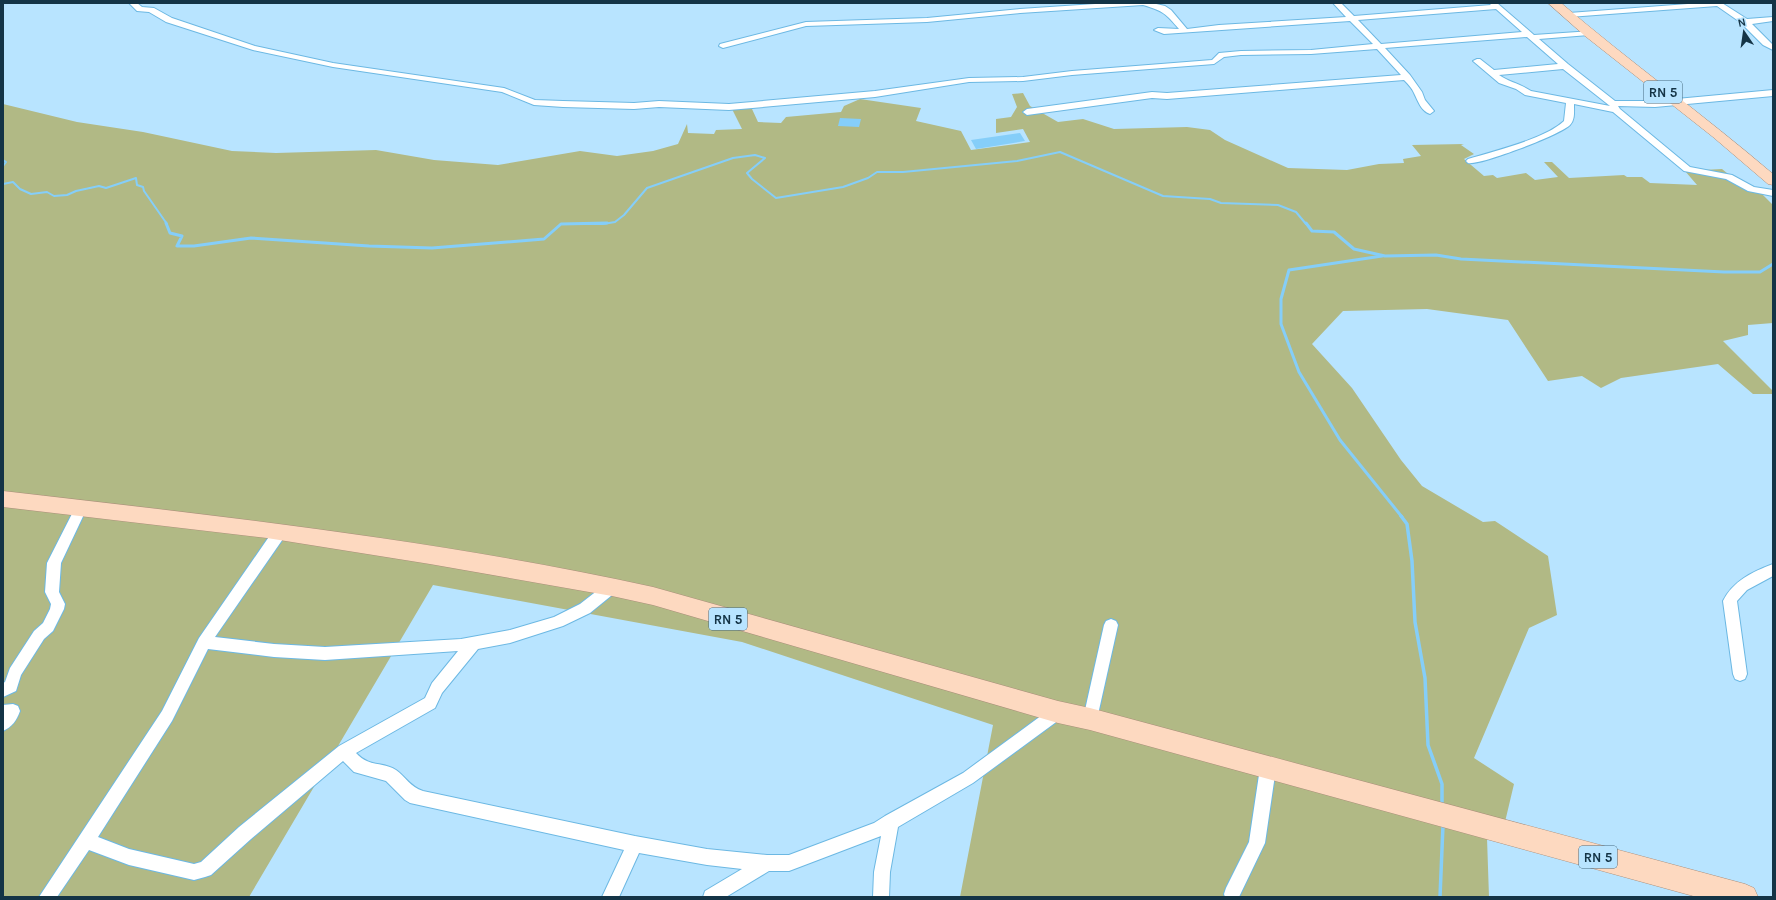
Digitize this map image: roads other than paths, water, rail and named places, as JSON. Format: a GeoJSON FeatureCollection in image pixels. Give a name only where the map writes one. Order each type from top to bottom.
{"type":"FeatureCollection","features":[{"type":"Feature","properties":{"kind":"main road","name":"RN 5"},"geometry":{"type":"LineString","coordinates":[[1554,3],[1675,102],[1718,134],[1773,181]]}},
{"type":"Feature","properties":{"kind":"main road","name":"RN 5"},"geometry":{"type":"LineString","coordinates":[[3,499],[280,532],[430,555],[612,587],[654,596],[1058,712],[1090,719],[1745,897]]}},
{"type":"Feature","properties":{"kind":"street"},"geometry":{"type":"LineString","coordinates":[[133,3],[140,9],[151,10],[169,20],[253,48],[333,65],[504,90],[534,102],[570,105],[634,106],[659,104],[729,107],[867,95],[969,80],[1023,79],[1072,73],[1214,62],[1220,56],[1233,54],[1311,52],[1338,48],[1378,47],[1531,35],[1589,33]]}},
{"type":"Feature","properties":{"kind":"street"},"geometry":{"type":"LineString","coordinates":[[723,46],[806,24],[932,20],[1025,11],[1144,3],[1162,8],[1168,12],[1184,30]]}},
{"type":"Feature","properties":{"kind":"street"},"geometry":{"type":"LineString","coordinates":[[1337,3],[1407,77],[1430,111]]}},
{"type":"Feature","properties":{"kind":"street"},"geometry":{"type":"LineString","coordinates":[[1647,3],[1654,8]]}},
{"type":"Feature","properties":{"kind":"street"},"geometry":{"type":"LineString","coordinates":[[1569,15],[1718,3],[1745,22],[1758,34],[1763,43],[1773,48]]}},
{"type":"Feature","properties":{"kind":"street"},"geometry":{"type":"LineString","coordinates":[[1158,30],[1165,32],[1352,19],[1496,5],[1565,66],[1615,107],[1643,134],[1687,169],[1714,173],[1728,177],[1751,189],[1773,193]]}},
{"type":"Feature","properties":{"kind":"street"},"geometry":{"type":"LineString","coordinates":[[1745,22],[1773,19]]}},
{"type":"Feature","properties":{"kind":"street"},"geometry":{"type":"LineString","coordinates":[[1477,61],[1502,81],[1519,87],[1528,93],[1570,102],[1615,107],[1773,93]]}},
{"type":"Feature","properties":{"kind":"street"},"geometry":{"type":"LineString","coordinates":[[1491,72],[1565,66]]}},
{"type":"Feature","properties":{"kind":"street"},"geometry":{"type":"LineString","coordinates":[[1027,112],[1152,95],[1167,96],[1407,77]]}},
{"type":"Feature","properties":{"kind":"street"},"geometry":{"type":"LineString","coordinates":[[1472,161],[1536,139],[1565,125],[1568,121],[1570,102]]}},
{"type":"Feature","properties":{"kind":"street"},"geometry":{"type":"LineString","coordinates":[[3,690],[11,686],[14,673],[39,634],[48,626],[57,610],[58,604],[52,592],[54,563],[81,508]]}},
{"type":"Feature","properties":{"kind":"street"},"geometry":{"type":"LineString","coordinates":[[50,894],[170,711],[204,642],[280,532]]}},
{"type":"Feature","properties":{"kind":"street"},"geometry":{"type":"LineString","coordinates":[[1740,674],[1730,601],[1732,594],[1738,588],[1773,570]]}},
{"type":"Feature","properties":{"kind":"street"},"geometry":{"type":"LineString","coordinates":[[204,642],[256,649],[318,653],[429,648],[473,644],[536,629],[560,620],[581,611],[612,587]]}},
{"type":"Feature","properties":{"kind":"street"},"geometry":{"type":"LineString","coordinates":[[1090,719],[1111,625]]}},
{"type":"Feature","properties":{"kind":"street"},"geometry":{"type":"LineString","coordinates":[[86,841],[129,857],[199,872],[205,870],[245,833],[344,751],[430,703],[437,688],[473,644]]}},
{"type":"Feature","properties":{"kind":"street"},"geometry":{"type":"LineString","coordinates":[[3,712],[13,711],[12,715],[3,724]]}},
{"type":"Feature","properties":{"kind":"street"},"geometry":{"type":"LineString","coordinates":[[344,751],[359,767],[390,775],[410,795],[415,797],[635,844],[707,857],[767,863],[789,863],[891,822],[968,778],[1058,712]]}},
{"type":"Feature","properties":{"kind":"street"},"geometry":{"type":"LineString","coordinates":[[1232,894],[1257,844],[1268,768]]}},
{"type":"Feature","properties":{"kind":"street"},"geometry":{"type":"LineString","coordinates":[[881,897],[884,856],[891,822]]}},
{"type":"Feature","properties":{"kind":"street"},"geometry":{"type":"LineString","coordinates":[[610,897],[635,844]]}},
{"type":"Feature","properties":{"kind":"street"},"geometry":{"type":"LineString","coordinates":[[711,897],[767,863]]}},
{"type":"Feature","properties":{"kind":"water"},"geometry":{"type":"Polygon","coordinates":[[[840,118],[861,119],[859,127],[838,126],[840,118]]]}},
{"type":"Feature","properties":{"kind":"water"},"geometry":{"type":"Polygon","coordinates":[[[1020,133],[1025,141],[976,149],[971,140],[1020,133]]]}},
{"type":"Feature","properties":{"kind":"waterway"},"geometry":{"type":"LineString","coordinates":[[561,224],[603,224],[615,222],[624,215],[647,188],[733,158],[755,155],[765,158],[747,173],[752,179],[776,198],[843,187],[868,178],[877,172],[903,172],[1017,161],[1060,152],[1163,196],[1210,199],[1221,203],[1278,205],[1296,212],[1306,224]]}},
{"type":"Feature","properties":{"kind":"waterway"},"geometry":{"type":"LineString","coordinates":[[3,160],[6,162],[3,166]]}},
{"type":"Feature","properties":{"kind":"waterway"},"geometry":{"type":"LineString","coordinates":[[3,184],[13,182],[20,189],[31,194],[47,192],[54,196],[67,195],[76,191],[99,186],[106,188],[136,178],[137,185],[143,187],[144,191],[167,224]]}},
{"type":"Feature","properties":{"kind":"waterway"},"geometry":{"type":"LineString","coordinates":[[166,223],[170,233],[182,236],[177,246],[194,246],[251,238],[369,246],[432,248],[544,239],[561,224]]}},
{"type":"Feature","properties":{"kind":"waterway"},"geometry":{"type":"LineString","coordinates":[[561,224],[607,223]]}},
{"type":"Feature","properties":{"kind":"waterway"},"geometry":{"type":"LineString","coordinates":[[1306,223],[1312,231],[1334,232],[1354,249],[1385,256],[1436,255],[1461,259],[1724,272],[1760,272],[1773,264]]}},
{"type":"Feature","properties":{"kind":"waterway"},"geometry":{"type":"LineString","coordinates":[[1382,256],[1289,270],[1281,299],[1281,324],[1299,372],[1340,440],[1402,517]]}},
{"type":"Feature","properties":{"kind":"waterway"},"geometry":{"type":"LineString","coordinates":[[1401,516],[1407,524],[1412,561],[1415,622],[1425,678],[1428,745],[1442,784],[1442,805]]}},
{"type":"Feature","properties":{"kind":"waterway"},"geometry":{"type":"LineString","coordinates":[[1440,897],[1443,825]]}}]}
